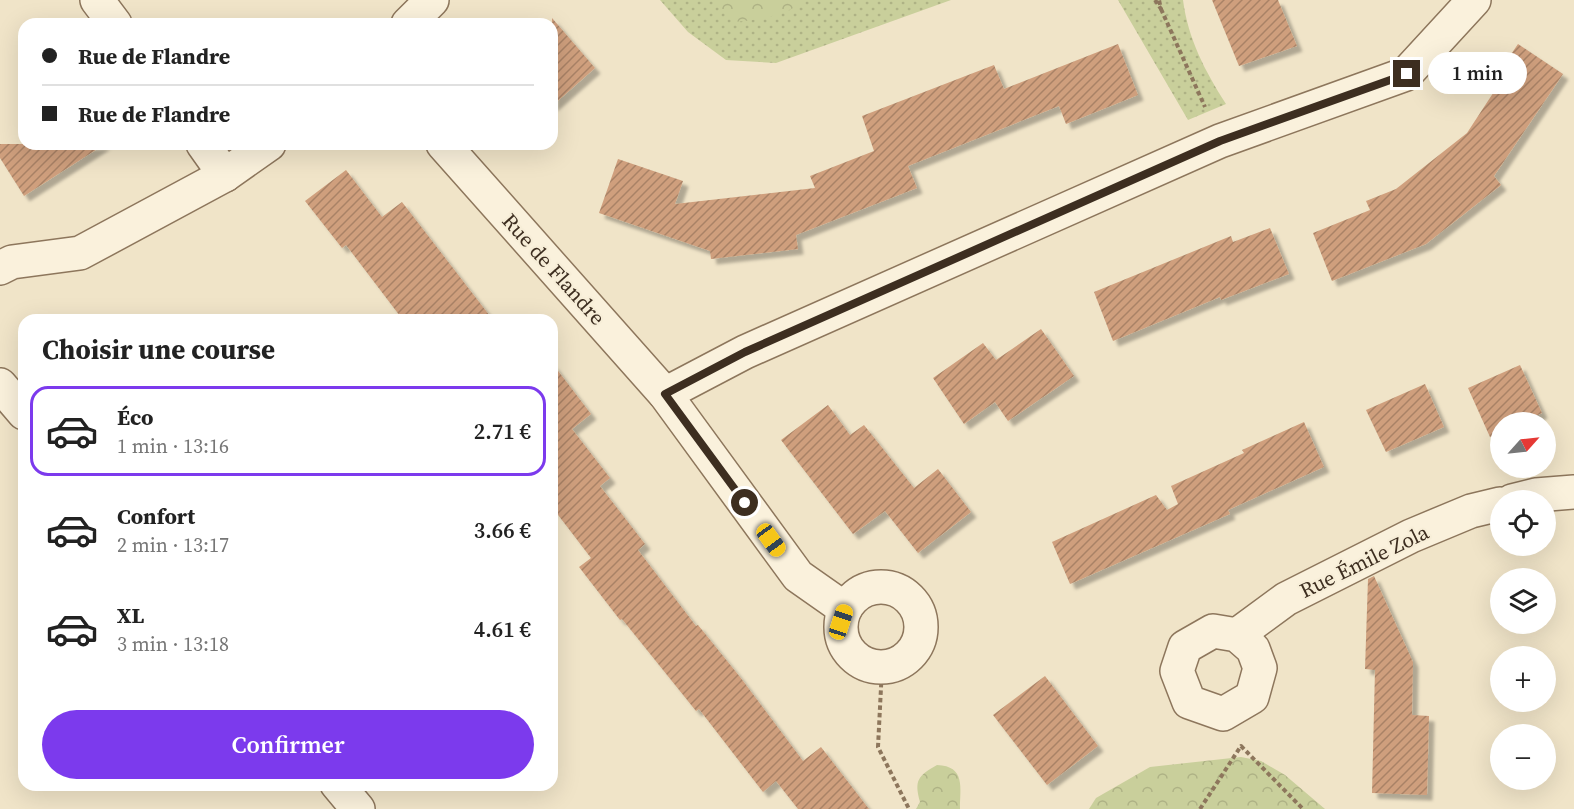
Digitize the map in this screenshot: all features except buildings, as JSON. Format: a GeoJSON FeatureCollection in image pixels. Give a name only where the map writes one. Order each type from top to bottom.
{"type":"FeatureCollection","features":[{"type":"Feature","properties":{"kind":"street"},"geometry":{"type":"LineString","coordinates":[[97,0],[110,18]]}},
{"type":"Feature","properties":{"kind":"street"},"geometry":{"type":"LineString","coordinates":[[414,18],[432,0]]}},
{"type":"Feature","properties":{"kind":"street"},"geometry":{"type":"LineString","coordinates":[[665,394],[745,352],[1220,141],[1407,74],[1474,0]]}},
{"type":"Feature","properties":{"kind":"street"},"geometry":{"type":"LineString","coordinates":[[207,150],[225,175]]}},
{"type":"Feature","properties":{"kind":"street"},"geometry":{"type":"LineString","coordinates":[[0,268],[12,262],[80,253],[225,175],[260,150]]}},
{"type":"Feature","properties":{"kind":"street","name":"Rue de Flandre"},"geometry":{"type":"LineString","coordinates":[[448,150],[665,394],[798,576],[845,609]]}},
{"type":"Feature","properties":{"kind":"street"},"geometry":{"type":"LineString","coordinates":[[0,385],[18,406]]}},
{"type":"Feature","properties":{"kind":"street"},"geometry":{"type":"LineString","coordinates":[[1556,493],[1574,492]]}},
{"type":"Feature","properties":{"kind":"street","name":"Rue Émile Zola"},"geometry":{"type":"LineString","coordinates":[[1237,635],[1286,599],[1411,536],[1471,511],[1490,506]]}},
{"type":"Feature","properties":{"kind":"street"},"geometry":{"type":"LineString","coordinates":[[883,587],[902,592],[912,600],[919,612],[922,624],[921,638],[916,650],[901,663],[882,669],[862,663],[847,649],[842,636],[841,622],[845,609],[852,599],[863,591],[883,587]]}},
{"type":"Feature","properties":{"kind":"street"},"geometry":{"type":"LineString","coordinates":[[343,791],[358,809]]}},
{"type":"Feature","properties":{"kind":"path"},"geometry":{"type":"LineString","coordinates":[[1155,0],[1220,141]]}},
{"type":"Feature","properties":{"kind":"path"},"geometry":{"type":"LineString","coordinates":[[1160,0],[1161,9]]}},
{"type":"Feature","properties":{"kind":"path"},"geometry":{"type":"LineString","coordinates":[[882,669],[878,747],[909,809]]}},
{"type":"Feature","properties":{"kind":"path"},"geometry":{"type":"LineString","coordinates":[[1200,809],[1241,746],[1303,809]]}},
{"type":"Feature","properties":{"kind":"green space"},"geometry":{"type":"Polygon","coordinates":[[[660,0],[951,0],[776,63],[726,60],[688,32],[660,0]]]}},
{"type":"Feature","properties":{"kind":"green space"},"geometry":{"type":"Polygon","coordinates":[[[721,0],[802,0],[801,4],[776,15],[733,22],[720,9],[721,0]]]}},
{"type":"Feature","properties":{"kind":"green space"},"geometry":{"type":"Polygon","coordinates":[[[1118,0],[1183,0],[1185,14],[1198,54],[1226,104],[1188,120],[1118,0]]]}},
{"type":"Feature","properties":{"kind":"green space"},"geometry":{"type":"Polygon","coordinates":[[[1241,757],[1261,761],[1285,775],[1325,809],[1089,809],[1096,798],[1150,767],[1241,757]]]}},
{"type":"Feature","properties":{"kind":"green space"},"geometry":{"type":"Polygon","coordinates":[[[937,765],[953,769],[957,774],[960,786],[960,809],[916,809],[920,802],[917,788],[919,779],[925,772],[937,765]]]}},
{"type":"Feature","properties":{"kind":"route"},"geometry":{"type":"LineString","coordinates":[[745,503],[665,394],[745,352],[1220,141],[1407,74]]}}]}
